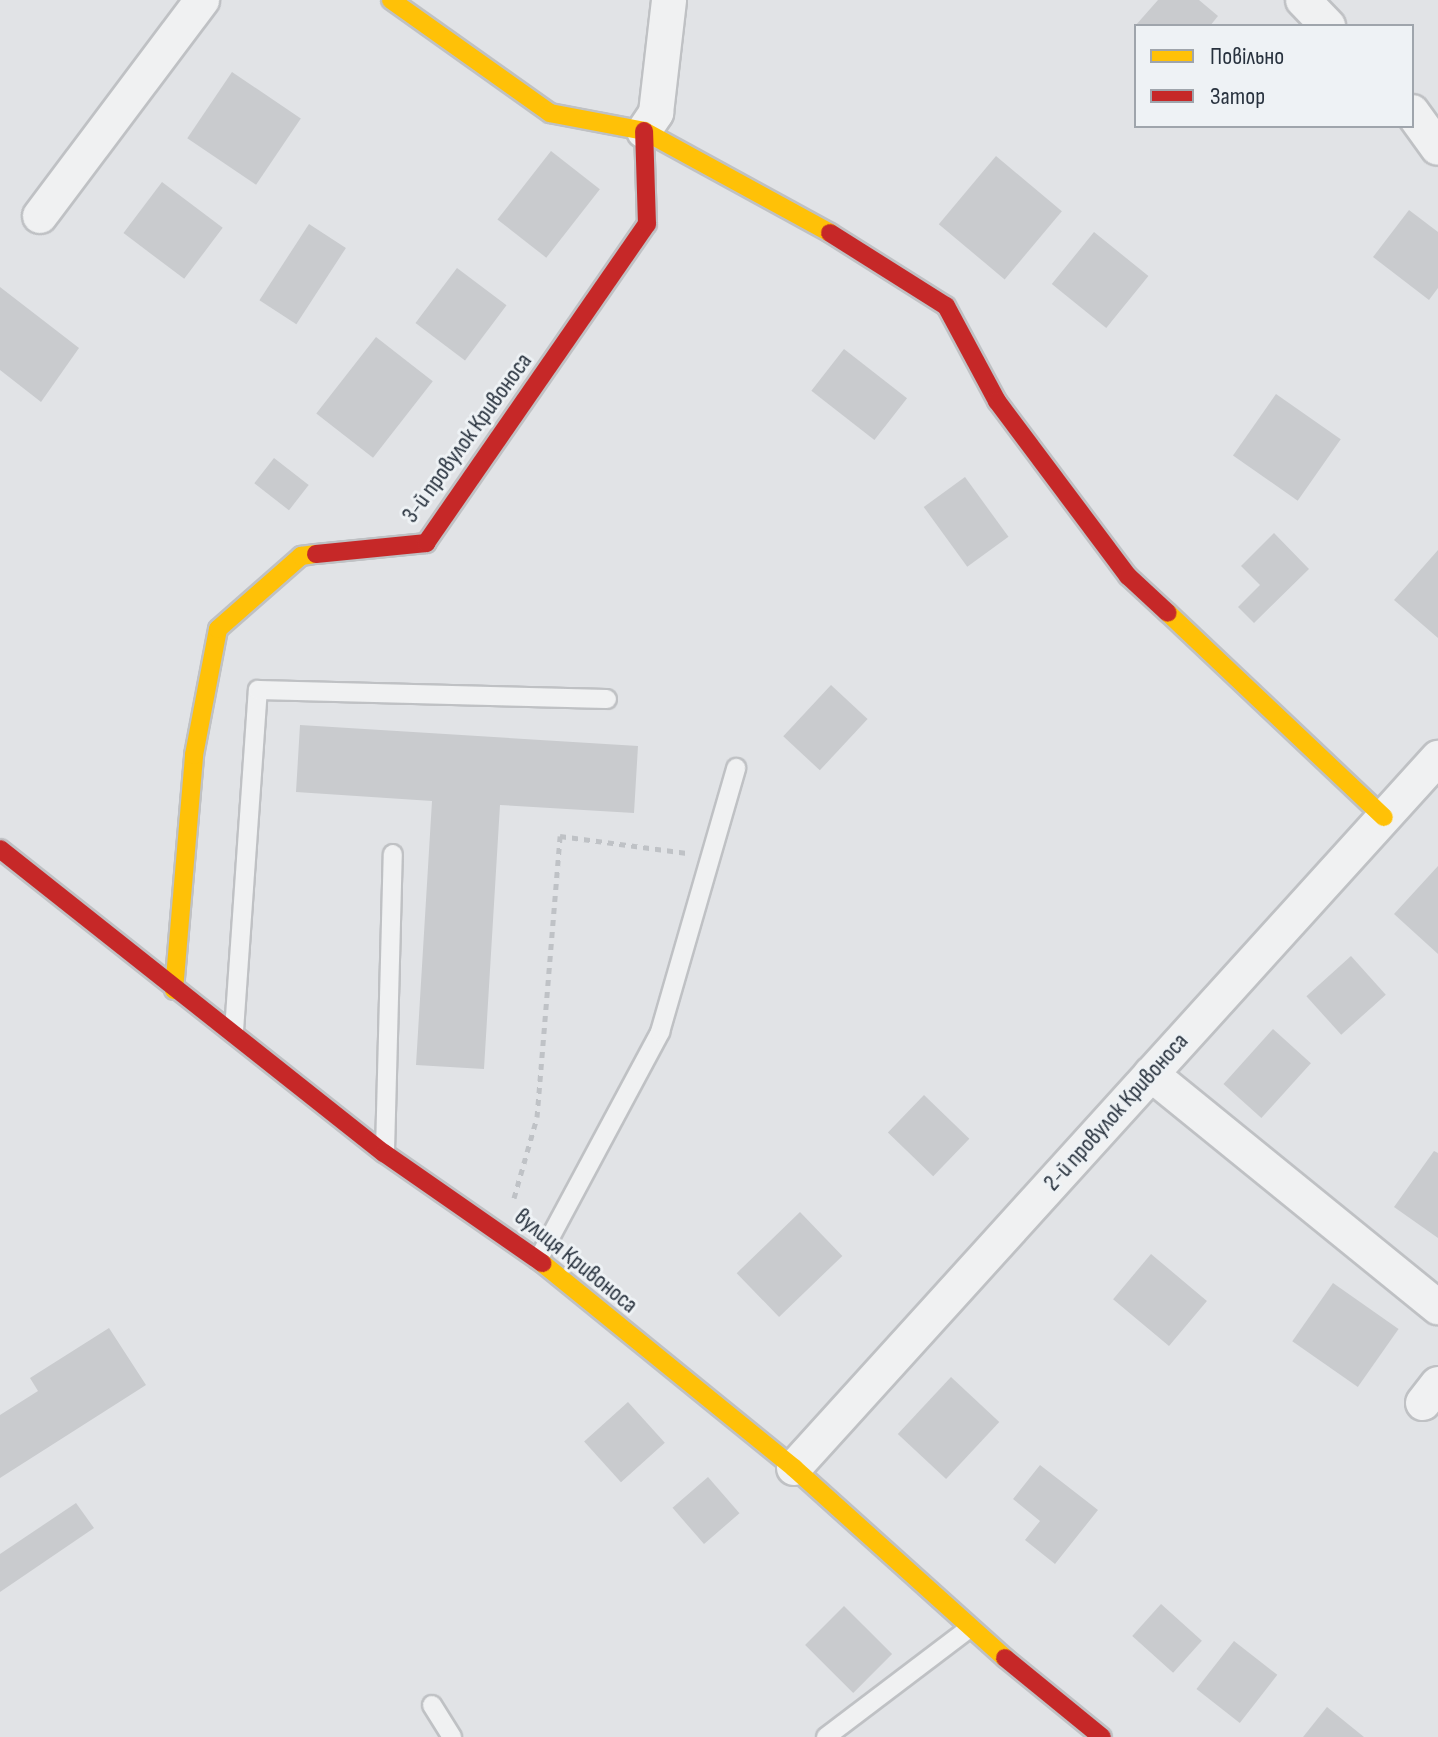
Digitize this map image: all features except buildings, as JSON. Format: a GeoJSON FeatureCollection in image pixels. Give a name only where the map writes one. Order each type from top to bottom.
{"type":"FeatureCollection","features":[{"type":"Feature","properties":{"kind":"street"},"geometry":{"type":"LineString","coordinates":[[40,216],[202,0]]}},
{"type":"Feature","properties":{"kind":"street"},"geometry":{"type":"LineString","coordinates":[[391,0],[550,113],[644,131],[789,208],[946,306],[997,401],[1128,576],[1384,817]]}},
{"type":"Feature","properties":{"kind":"street"},"geometry":{"type":"LineString","coordinates":[[644,131],[656,113],[669,0]]}},
{"type":"Feature","properties":{"kind":"street"},"geometry":{"type":"LineString","coordinates":[[1303,0],[1326,24]]}},
{"type":"Feature","properties":{"kind":"street"},"geometry":{"type":"LineString","coordinates":[[1414,115],[1438,148]]}},
{"type":"Feature","properties":{"kind":"street","name":"3-й провулок Кривоноса"},"geometry":{"type":"LineString","coordinates":[[174,990],[194,755],[218,629],[301,556],[426,543],[647,224],[644,131]]}},
{"type":"Feature","properties":{"kind":"street","name":"2-й провулок Кривоноса"},"geometry":{"type":"LineString","coordinates":[[794,1468],[1438,758]]}},
{"type":"Feature","properties":{"kind":"street","name":"вулиця Кривоноса"},"geometry":{"type":"LineString","coordinates":[[0,849],[234,1038],[384,1153],[505,1233],[794,1468],[968,1629],[1102,1737]]}},
{"type":"Feature","properties":{"kind":"street"},"geometry":{"type":"LineString","coordinates":[[1151,1074],[1438,1307]]}},
{"type":"Feature","properties":{"kind":"lane"},"geometry":{"type":"LineString","coordinates":[[234,1038],[258,690],[607,699]]}},
{"type":"Feature","properties":{"kind":"lane"},"geometry":{"type":"LineString","coordinates":[[538,1260],[660,1032],[736,768]]}},
{"type":"Feature","properties":{"kind":"lane"},"geometry":{"type":"LineString","coordinates":[[384,1153],[393,854]]}},
{"type":"Feature","properties":{"kind":"lane"},"geometry":{"type":"LineString","coordinates":[[826,1737],[968,1629]]}},
{"type":"Feature","properties":{"kind":"lane"},"geometry":{"type":"LineString","coordinates":[[432,1705],[452,1737]]}},
{"type":"Feature","properties":{"kind":"path"},"geometry":{"type":"LineString","coordinates":[[505,1233],[537,1117],[560,836],[711,857]]}},
{"type":"Feature","properties":{"kind":"traffic: slow"},"geometry":{"type":"LineString","coordinates":[[391,0],[550,113],[644,131],[830,233]]}},
{"type":"Feature","properties":{"kind":"traffic: slow"},"geometry":{"type":"LineString","coordinates":[[174,990],[194,755],[218,629],[301,556],[316,554]]}},
{"type":"Feature","properties":{"kind":"traffic: slow"},"geometry":{"type":"LineString","coordinates":[[1168,613],[1384,817]]}},
{"type":"Feature","properties":{"kind":"traffic: slow"},"geometry":{"type":"LineString","coordinates":[[542,1263],[794,1468],[1005,1658]]}},
{"type":"Feature","properties":{"kind":"traffic: jam"},"geometry":{"type":"LineString","coordinates":[[316,554],[426,543],[647,224],[644,131]]}},
{"type":"Feature","properties":{"kind":"traffic: jam"},"geometry":{"type":"LineString","coordinates":[[830,233],[946,306],[997,401],[1128,576],[1168,613]]}},
{"type":"Feature","properties":{"kind":"traffic: jam"},"geometry":{"type":"LineString","coordinates":[[0,849],[384,1153],[542,1263]]}},
{"type":"Feature","properties":{"kind":"traffic: jam"},"geometry":{"type":"LineString","coordinates":[[1005,1658],[1102,1737]]}}]}
